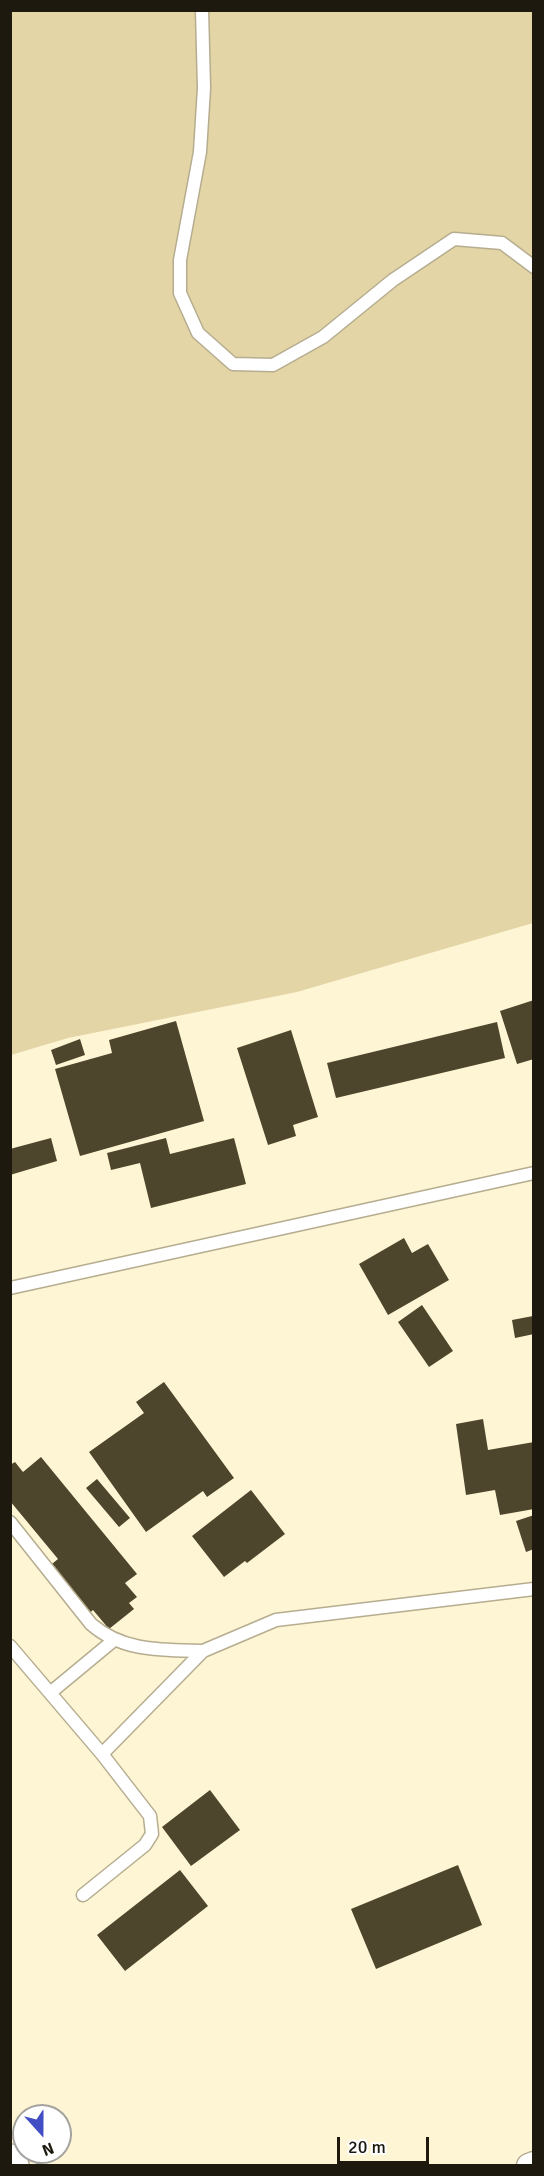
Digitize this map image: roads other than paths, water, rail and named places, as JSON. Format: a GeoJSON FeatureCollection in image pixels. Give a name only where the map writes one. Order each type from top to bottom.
{"type":"FeatureCollection","features":[{"type":"Feature","properties":{"kind":"highway"},"geometry":{"type":"LineString","coordinates":[[10,2161],[12,2166]]}},
{"type":"Feature","properties":{"kind":"street"},"geometry":{"type":"LineString","coordinates":[[529,2166],[534,2164]]}},
{"type":"Feature","properties":{"kind":"lane"},"geometry":{"type":"LineString","coordinates":[[202,10],[204,88],[200,152],[180,260],[180,293],[198,333],[232,364],[273,364],[323,338],[393,279],[454,239],[502,243],[534,267]]}},
{"type":"Feature","properties":{"kind":"lane"},"geometry":{"type":"LineString","coordinates":[[10,1288],[534,1173]]}},
{"type":"Feature","properties":{"kind":"lane"},"geometry":{"type":"LineString","coordinates":[[10,1522],[91,1624],[114,1640],[150,1649],[203,1651]]}},
{"type":"Feature","properties":{"kind":"lane"},"geometry":{"type":"LineString","coordinates":[[102,1754],[203,1651],[276,1620],[534,1589]]}},
{"type":"Feature","properties":{"kind":"lane"},"geometry":{"type":"LineString","coordinates":[[50,1693],[114,1640]]}},
{"type":"Feature","properties":{"kind":"lane"},"geometry":{"type":"LineString","coordinates":[[10,1646],[102,1754],[150,1816],[152,1834],[145,1845],[83,1895]]}}]}
